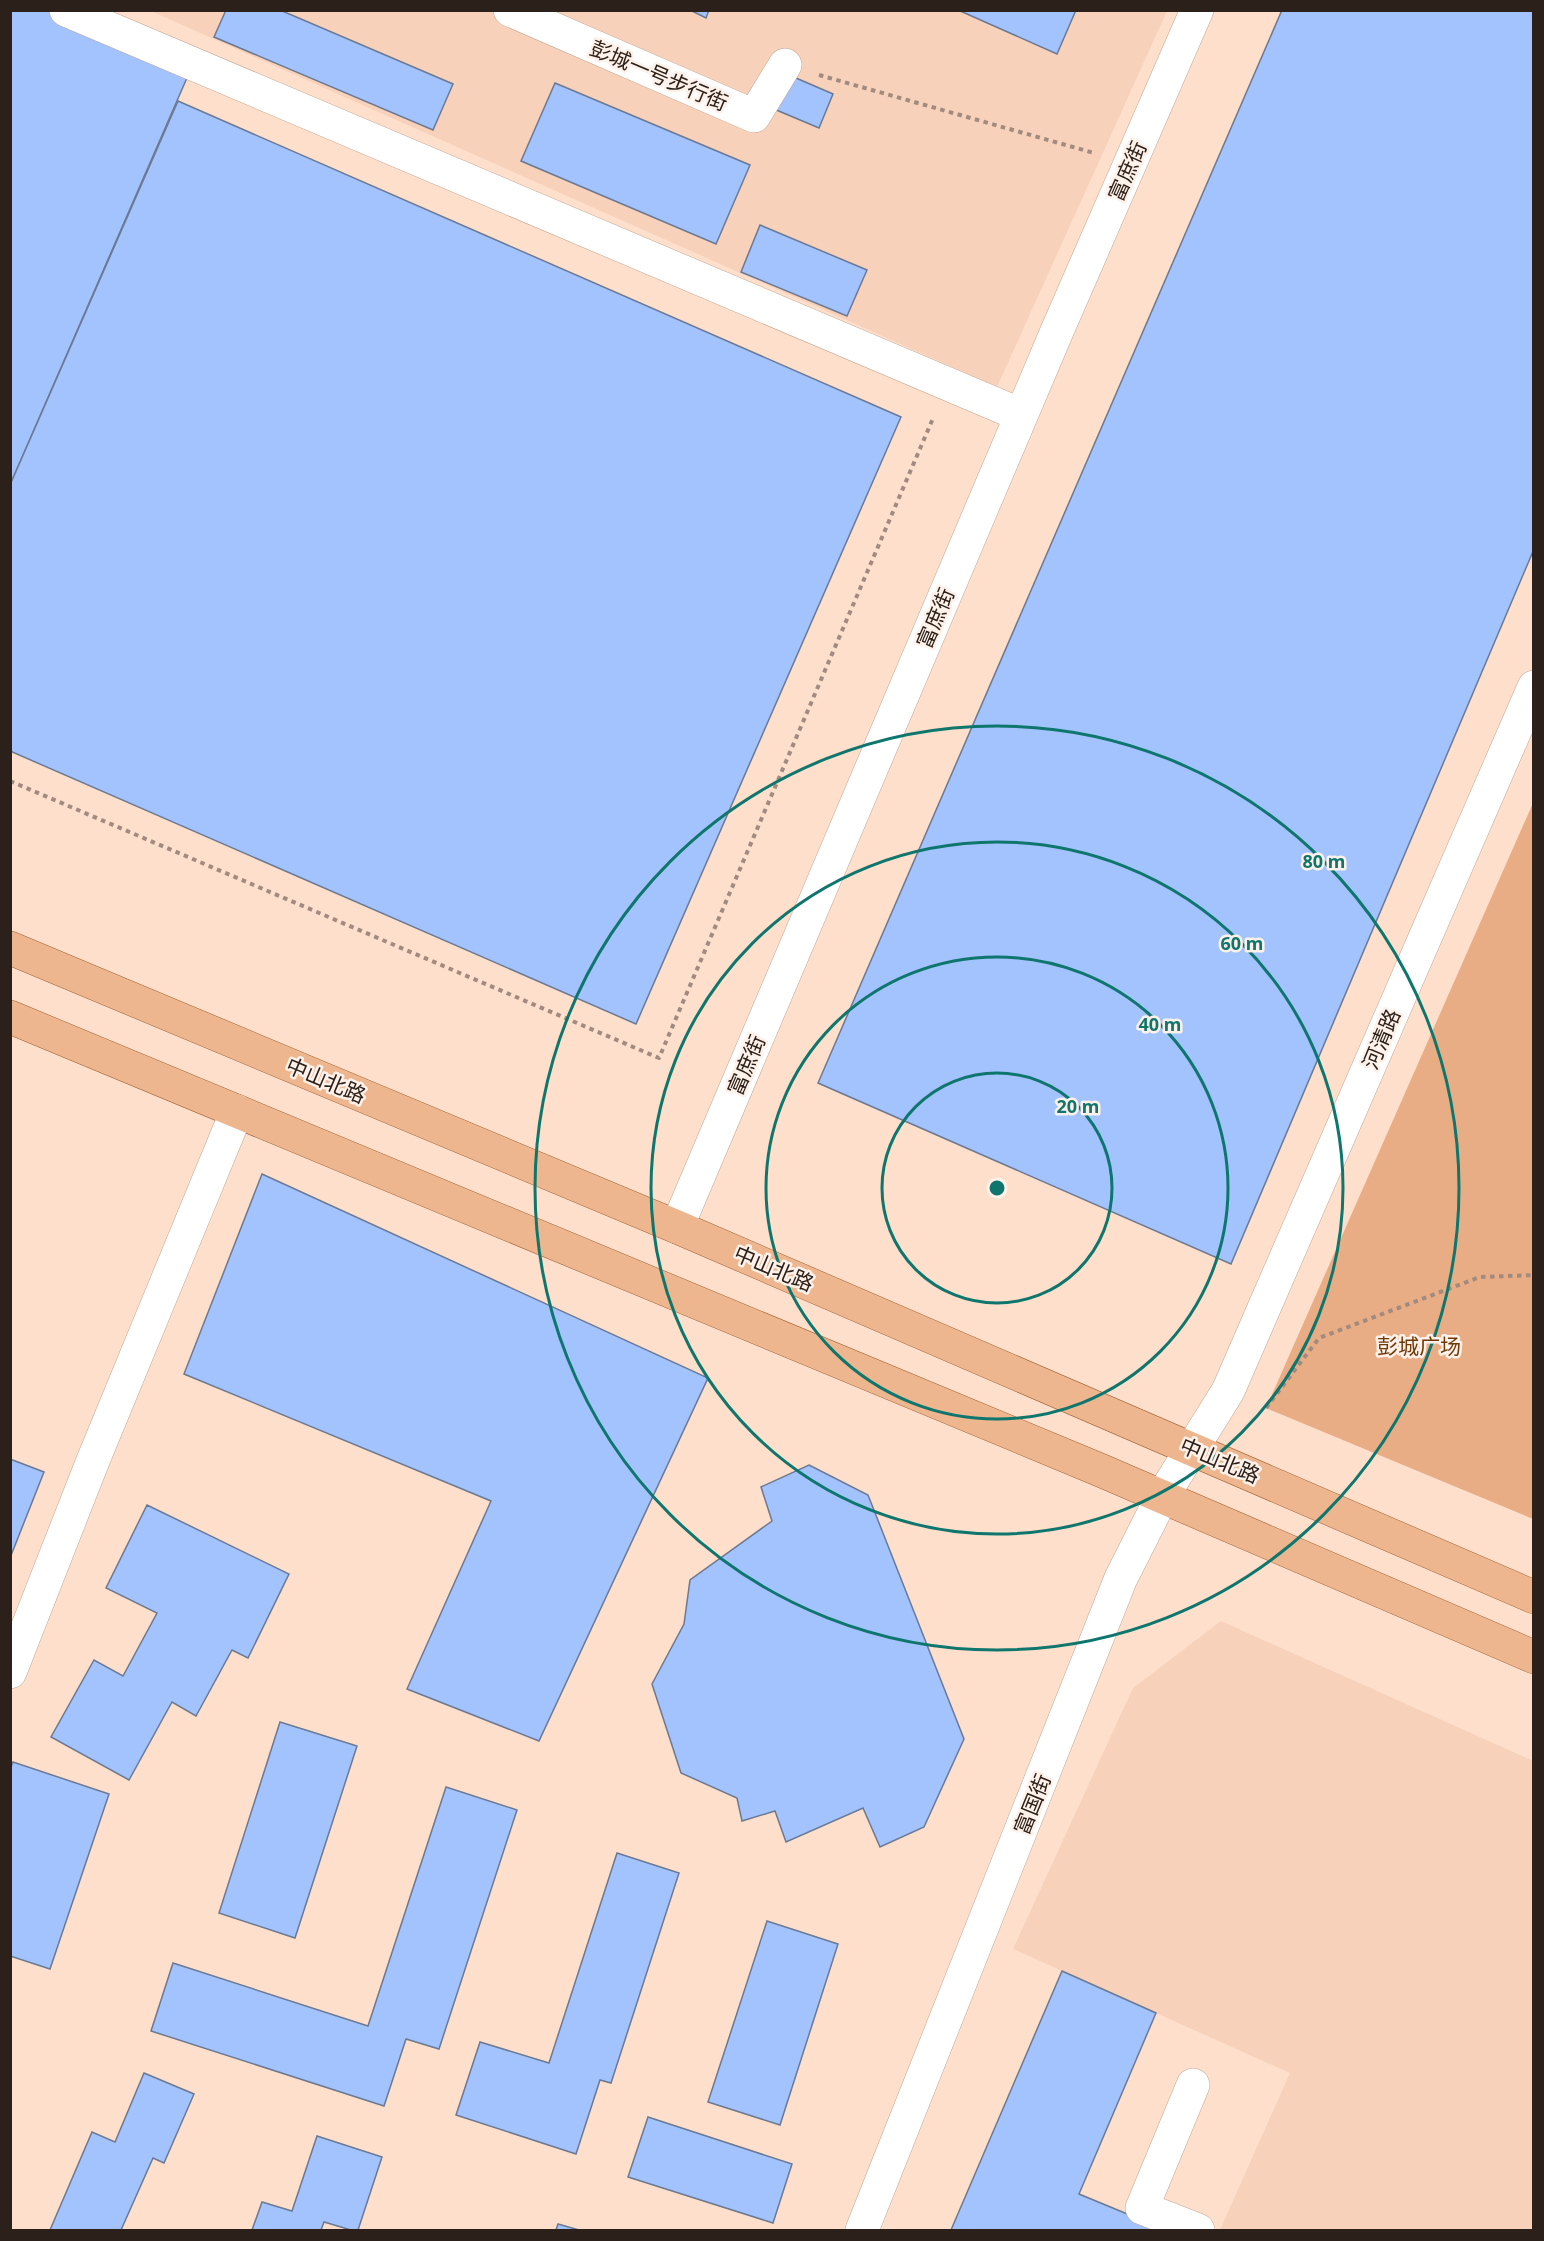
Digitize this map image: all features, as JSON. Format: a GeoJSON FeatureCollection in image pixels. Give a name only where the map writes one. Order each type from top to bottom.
{"type":"FeatureCollection","features":[{"type":"Feature","properties":{"kind":"main road","name":"中山北路"},"geometry":{"type":"LineString","coordinates":[[10,948],[677,1227],[1533,1597]]}},
{"type":"Feature","properties":{"kind":"main road"},"geometry":{"type":"LineString","coordinates":[[10,1017],[1162,1497],[1533,1657]]}},
{"type":"Feature","properties":{"kind":"street"},"geometry":{"type":"LineString","coordinates":[[66,10],[1021,415]]}},
{"type":"Feature","properties":{"kind":"street","name":"彭城一号步行街"},"geometry":{"type":"LineString","coordinates":[[510,10],[754,116],[785,65]]}},
{"type":"Feature","properties":{"kind":"street","name":"富庶街"},"geometry":{"type":"LineString","coordinates":[[677,1227],[1021,415],[1197,10]]}},
{"type":"Feature","properties":{"kind":"street","name":"河清路"},"geometry":{"type":"LineString","coordinates":[[1228,1391],[1533,687]]}},
{"type":"Feature","properties":{"kind":"street"},"geometry":{"type":"LineString","coordinates":[[10,1672],[92,1463],[237,1111]]}},
{"type":"Feature","properties":{"kind":"street","name":"富国街"},"geometry":{"type":"LineString","coordinates":[[862,2230],[1121,1578],[1162,1497],[1228,1391]]}},
{"type":"Feature","properties":{"kind":"street"},"geometry":{"type":"LineString","coordinates":[[1193,2085],[1142,2208],[1198,2230]]}},
{"type":"Feature","properties":{"kind":"path"},"geometry":{"type":"LineString","coordinates":[[785,65],[1093,153],[1129,166]]}},
{"type":"Feature","properties":{"kind":"path"},"geometry":{"type":"LineString","coordinates":[[10,781],[659,1058],[937,408]]}},
{"type":"Feature","properties":{"kind":"path"},"geometry":{"type":"LineString","coordinates":[[1266,1408],[1319,1338],[1480,1277],[1533,1275]]}},
{"type":"Feature","properties":{"kind":"shaded area"},"geometry":{"type":"Polygon","coordinates":[[[151,11],[1167,11],[997,387],[151,11]]]}},
{"type":"Feature","properties":{"kind":"shaded area"},"geometry":{"type":"Polygon","coordinates":[[[1221,1621],[1533,1761],[1533,2230],[1220,2230],[1290,2073],[1013,1949],[1133,1688],[1221,1621]]]}},
{"type":"Feature","properties":{"kind":"green space","name":"彭城广场"},"geometry":{"type":"Polygon","coordinates":[[[1533,803],[1533,1519],[1266,1408],[1533,803]]]}},
{"type":"Feature","properties":{"kind":"building"},"geometry":{"type":"Polygon","coordinates":[[[10,10],[67,10],[193,64],[10,485],[10,10]]]}},
{"type":"Feature","properties":{"kind":"building"},"geometry":{"type":"Polygon","coordinates":[[[226,10],[280,10],[453,84],[433,130],[214,37],[226,10]]]}},
{"type":"Feature","properties":{"kind":"building"},"geometry":{"type":"Polygon","coordinates":[[[690,10],[709,10],[706,18],[690,10]]]}},
{"type":"Feature","properties":{"kind":"building"},"geometry":{"type":"Polygon","coordinates":[[[958,10],[1076,10],[1057,54],[958,10]]]}},
{"type":"Feature","properties":{"kind":"building"},"geometry":{"type":"Polygon","coordinates":[[[1282,10],[1534,10],[1534,549],[1231,1264],[818,1083],[1282,10]]]}},
{"type":"Feature","properties":{"kind":"building"},"geometry":{"type":"Polygon","coordinates":[[[789,75],[833,94],[819,128],[774,109],[789,75]]]}},
{"type":"Feature","properties":{"kind":"building"},"geometry":{"type":"Polygon","coordinates":[[[555,83],[750,165],[716,244],[521,161],[555,83]]]}},
{"type":"Feature","properties":{"kind":"building"},"geometry":{"type":"Polygon","coordinates":[[[178,101],[901,417],[636,1024],[10,751],[10,485],[178,101]]]}},
{"type":"Feature","properties":{"kind":"building"},"geometry":{"type":"Polygon","coordinates":[[[760,225],[867,270],[847,316],[741,272],[760,225]]]}},
{"type":"Feature","properties":{"kind":"building"},"geometry":{"type":"Polygon","coordinates":[[[262,1174],[708,1378],[539,1741],[407,1689],[491,1501],[184,1374],[262,1174]]]}},
{"type":"Feature","properties":{"kind":"building"},"geometry":{"type":"Polygon","coordinates":[[[10,1459],[44,1472],[10,1558],[10,1459]]]}},
{"type":"Feature","properties":{"kind":"building"},"geometry":{"type":"Polygon","coordinates":[[[809,1465],[868,1495],[964,1739],[924,1827],[880,1847],[863,1808],[786,1842],[775,1811],[742,1821],[737,1798],[681,1773],[652,1684],[684,1624],[690,1580],[772,1521],[761,1487],[809,1465]]]}},
{"type":"Feature","properties":{"kind":"building"},"geometry":{"type":"Polygon","coordinates":[[[147,1505],[289,1574],[248,1658],[232,1650],[196,1716],[172,1702],[129,1780],[51,1737],[94,1660],[123,1676],[157,1613],[106,1588],[147,1505]]]}},
{"type":"Feature","properties":{"kind":"building"},"geometry":{"type":"Polygon","coordinates":[[[280,1722],[357,1746],[295,1938],[219,1913],[280,1722]]]}},
{"type":"Feature","properties":{"kind":"building"},"geometry":{"type":"Polygon","coordinates":[[[13,1762],[109,1794],[50,1969],[10,1956],[10,1769],[13,1762]]]}},
{"type":"Feature","properties":{"kind":"building"},"geometry":{"type":"Polygon","coordinates":[[[446,1787],[517,1810],[439,2049],[406,2039],[384,2106],[151,2031],[173,1963],[368,2026],[446,1787]]]}},
{"type":"Feature","properties":{"kind":"building"},"geometry":{"type":"Polygon","coordinates":[[[617,1853],[679,1873],[611,2083],[600,2080],[576,2154],[456,2115],[480,2042],[549,2063],[617,1853]]]}},
{"type":"Feature","properties":{"kind":"building"},"geometry":{"type":"Polygon","coordinates":[[[767,1921],[838,1944],[780,2125],[708,2102],[767,1921]]]}},
{"type":"Feature","properties":{"kind":"building"},"geometry":{"type":"Polygon","coordinates":[[[1062,1971],[1156,2013],[1079,2194],[1166,2230],[951,2230],[1062,1971]]]}},
{"type":"Feature","properties":{"kind":"building"},"geometry":{"type":"Polygon","coordinates":[[[144,2073],[194,2094],[164,2163],[153,2158],[121,2230],[50,2230],[92,2132],[115,2142],[144,2073]]]}},
{"type":"Feature","properties":{"kind":"building"},"geometry":{"type":"Polygon","coordinates":[[[648,2117],[792,2164],[773,2223],[628,2177],[648,2117]]]}},
{"type":"Feature","properties":{"kind":"building"},"geometry":{"type":"Polygon","coordinates":[[[317,2136],[382,2157],[358,2230],[324,2222],[321,2230],[252,2230],[262,2202],[292,2211],[317,2136]]]}},
{"type":"Feature","properties":{"kind":"building"},"geometry":{"type":"Polygon","coordinates":[[[558,2224],[579,2230],[556,2230],[558,2224]]]}}]}
